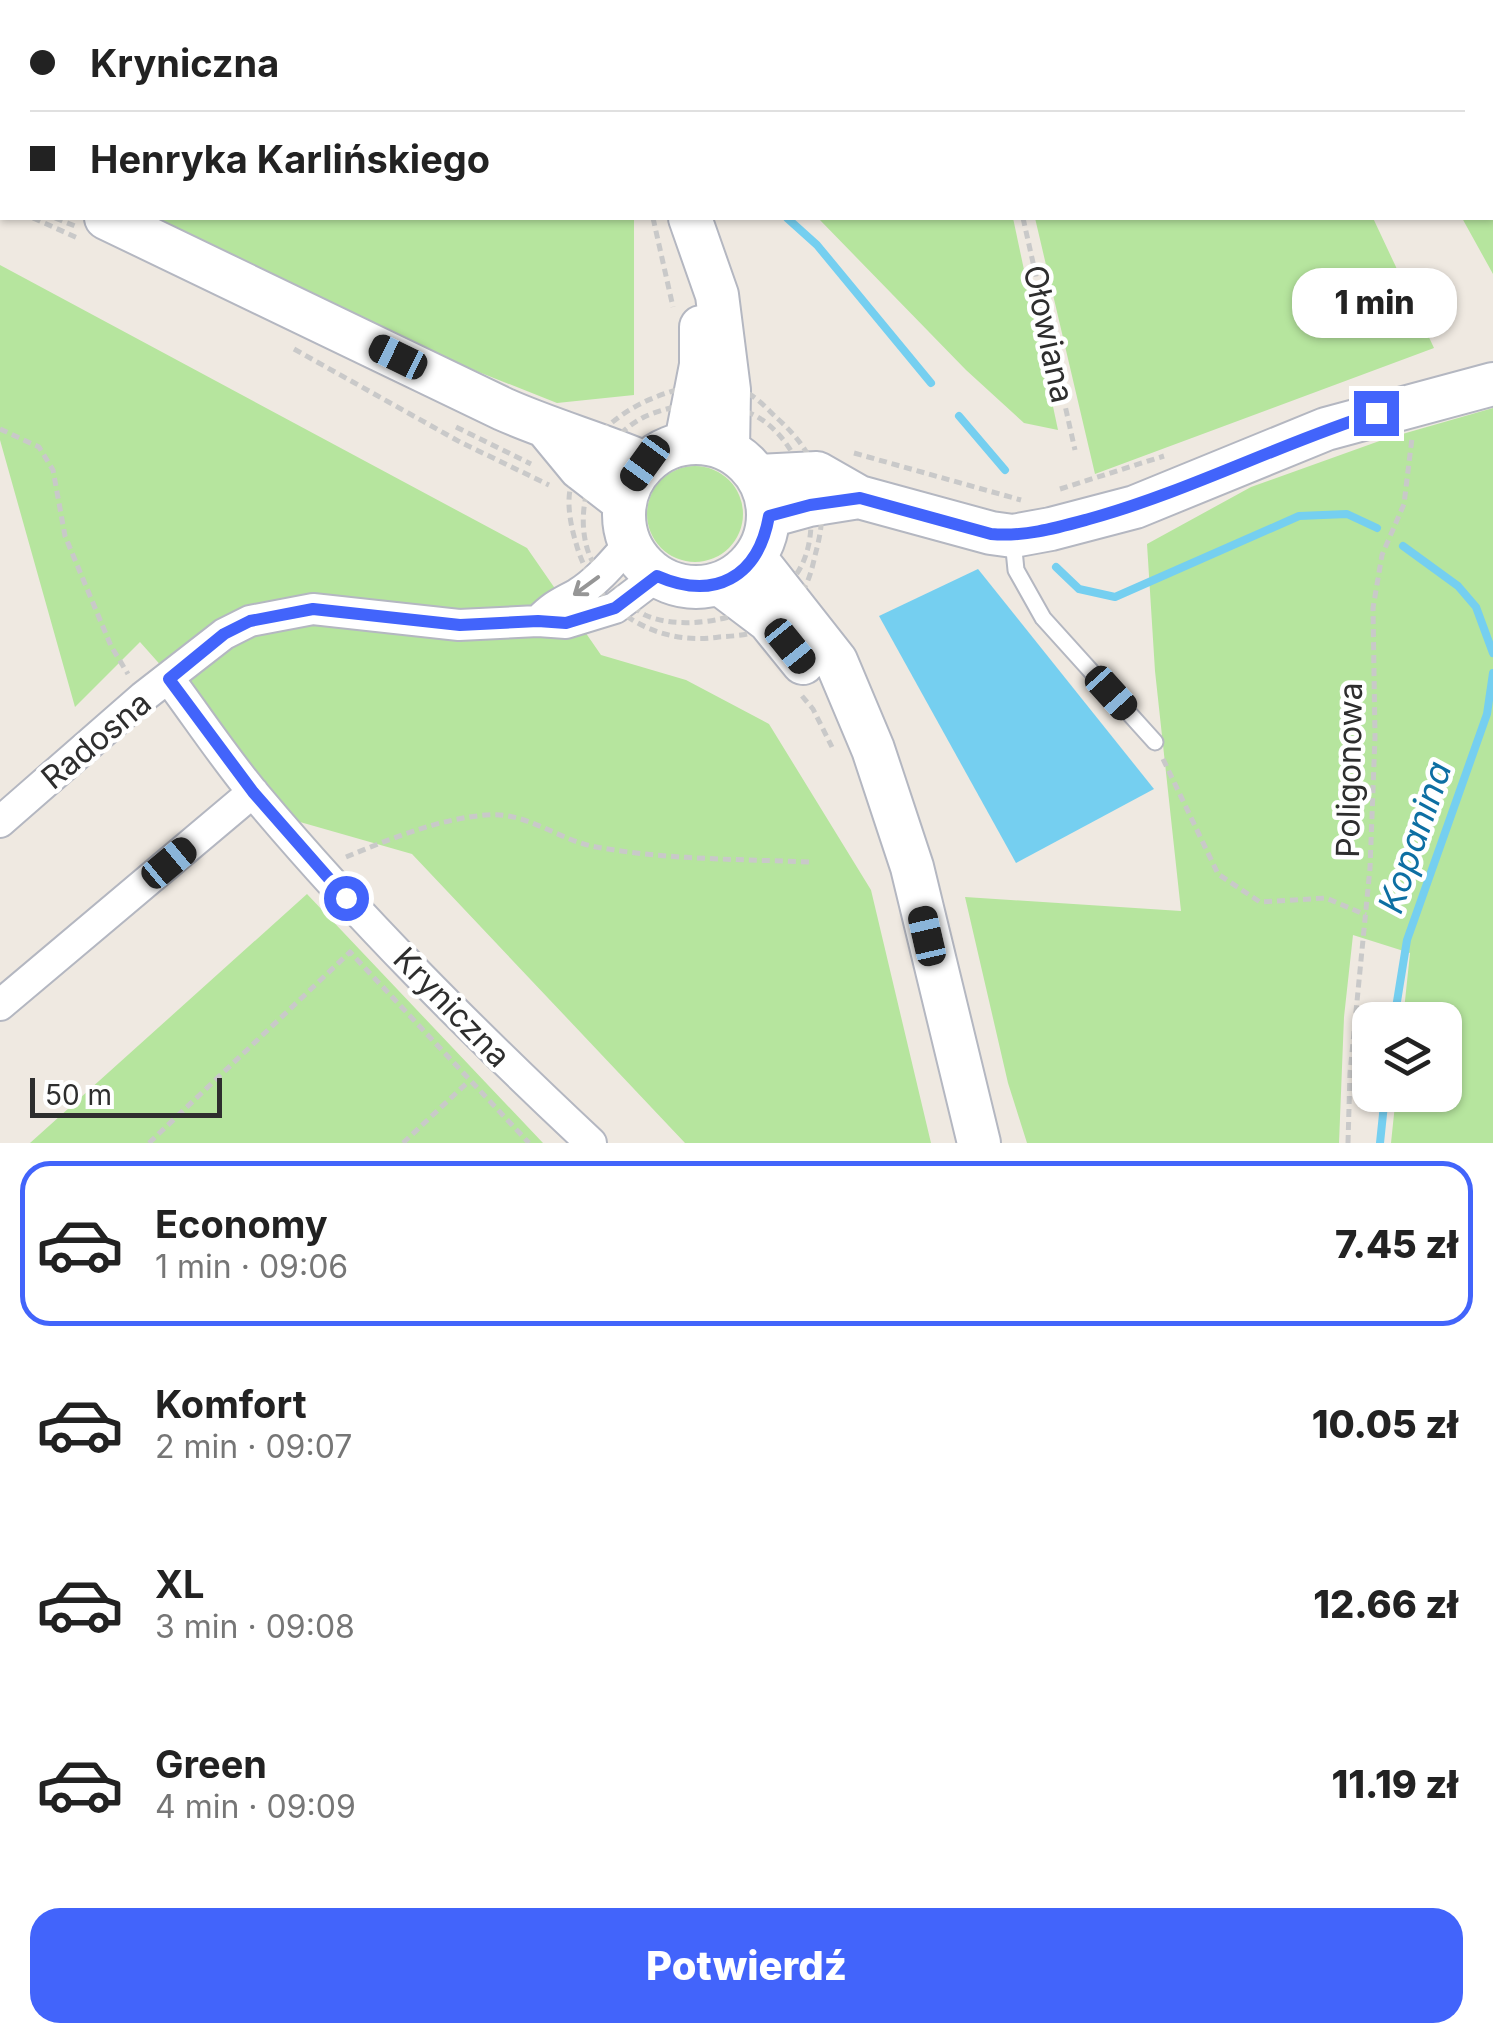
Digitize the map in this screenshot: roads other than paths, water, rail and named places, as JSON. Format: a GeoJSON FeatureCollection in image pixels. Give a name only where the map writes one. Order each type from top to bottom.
{"type":"FeatureCollection","features":[{"type":"Feature","properties":{"kind":"street"},"geometry":{"type":"LineString","coordinates":[[96,230],[546,428],[580,468],[624,502]]}},
{"type":"Feature","properties":{"kind":"street"},"geometry":{"type":"LineString","coordinates":[[686,442],[702,339],[693,230]]}},
{"type":"Feature","properties":{"kind":"street"},"geometry":{"type":"LineString","coordinates":[[752,481],[828,468],[991,534],[1018,518],[1135,506],[1326,429],[1493,384]]}},
{"type":"Feature","properties":{"kind":"street"},"geometry":{"type":"LineString","coordinates":[[693,387],[752,481],[765,538],[755,558],[740,574],[752,619]]}},
{"type":"Feature","properties":{"kind":"street"},"geometry":{"type":"LineString","coordinates":[[752,481],[710,443],[686,442],[664,450],[645,463],[631,482],[624,502],[629,544],[640,562],[657,576],[688,586],[836,661],[853,749],[912,867],[979,1143]]}},
{"type":"Feature","properties":{"kind":"street"},"geometry":{"type":"LineString","coordinates":[[580,468],[645,463]]}},
{"type":"Feature","properties":{"kind":"street"},"geometry":{"type":"LineString","coordinates":[[538,621],[556,603],[592,583],[629,544]]}},
{"type":"Feature","properties":{"kind":"street"},"geometry":{"type":"LineString","coordinates":[[752,619],[755,558]]}},
{"type":"Feature","properties":{"kind":"street","name":"Radosna"},"geometry":{"type":"LineString","coordinates":[[0,822],[143,697],[224,634],[250,621],[313,609],[460,625],[566,623],[615,608],[657,576]]}},
{"type":"Feature","properties":{"kind":"street","name":"Kryniczna"},"geometry":{"type":"LineString","coordinates":[[169,679],[253,792],[319,869],[482,1040],[591,1143]]}},
{"type":"Feature","properties":{"kind":"street"},"geometry":{"type":"LineString","coordinates":[[0,1005],[253,792]]}},
{"type":"Feature","properties":{"kind":"lane"},"geometry":{"type":"LineString","coordinates":[[1018,518],[1016,570],[1043,618],[1156,742]]}},
{"type":"Feature","properties":{"kind":"water"},"geometry":{"type":"Polygon","coordinates":[[[978,569],[1154,789],[1016,863],[879,616],[978,569]]]}},
{"type":"Feature","properties":{"kind":"waterway","name":"Kopanina"},"geometry":{"type":"LineString","coordinates":[[789,220],[817,245],[931,383]]}},
{"type":"Feature","properties":{"kind":"waterway","name":"Kopanina"},"geometry":{"type":"LineString","coordinates":[[959,416],[1005,470]]}},
{"type":"Feature","properties":{"kind":"waterway","name":"Kopanina"},"geometry":{"type":"LineString","coordinates":[[1056,567],[1079,589],[1115,597],[1299,516],[1347,514],[1377,528]]}},
{"type":"Feature","properties":{"kind":"waterway","name":"Kopanina"},"geometry":{"type":"LineString","coordinates":[[1403,546],[1458,586],[1476,607],[1493,653]]}},
{"type":"Feature","properties":{"kind":"waterway","name":"Kopanina"},"geometry":{"type":"LineString","coordinates":[[1397,1002],[1407,940],[1487,714],[1493,673]]}},
{"type":"Feature","properties":{"kind":"waterway","name":"Kopanina"},"geometry":{"type":"LineString","coordinates":[[1380,1143],[1383,1112]]}}]}
